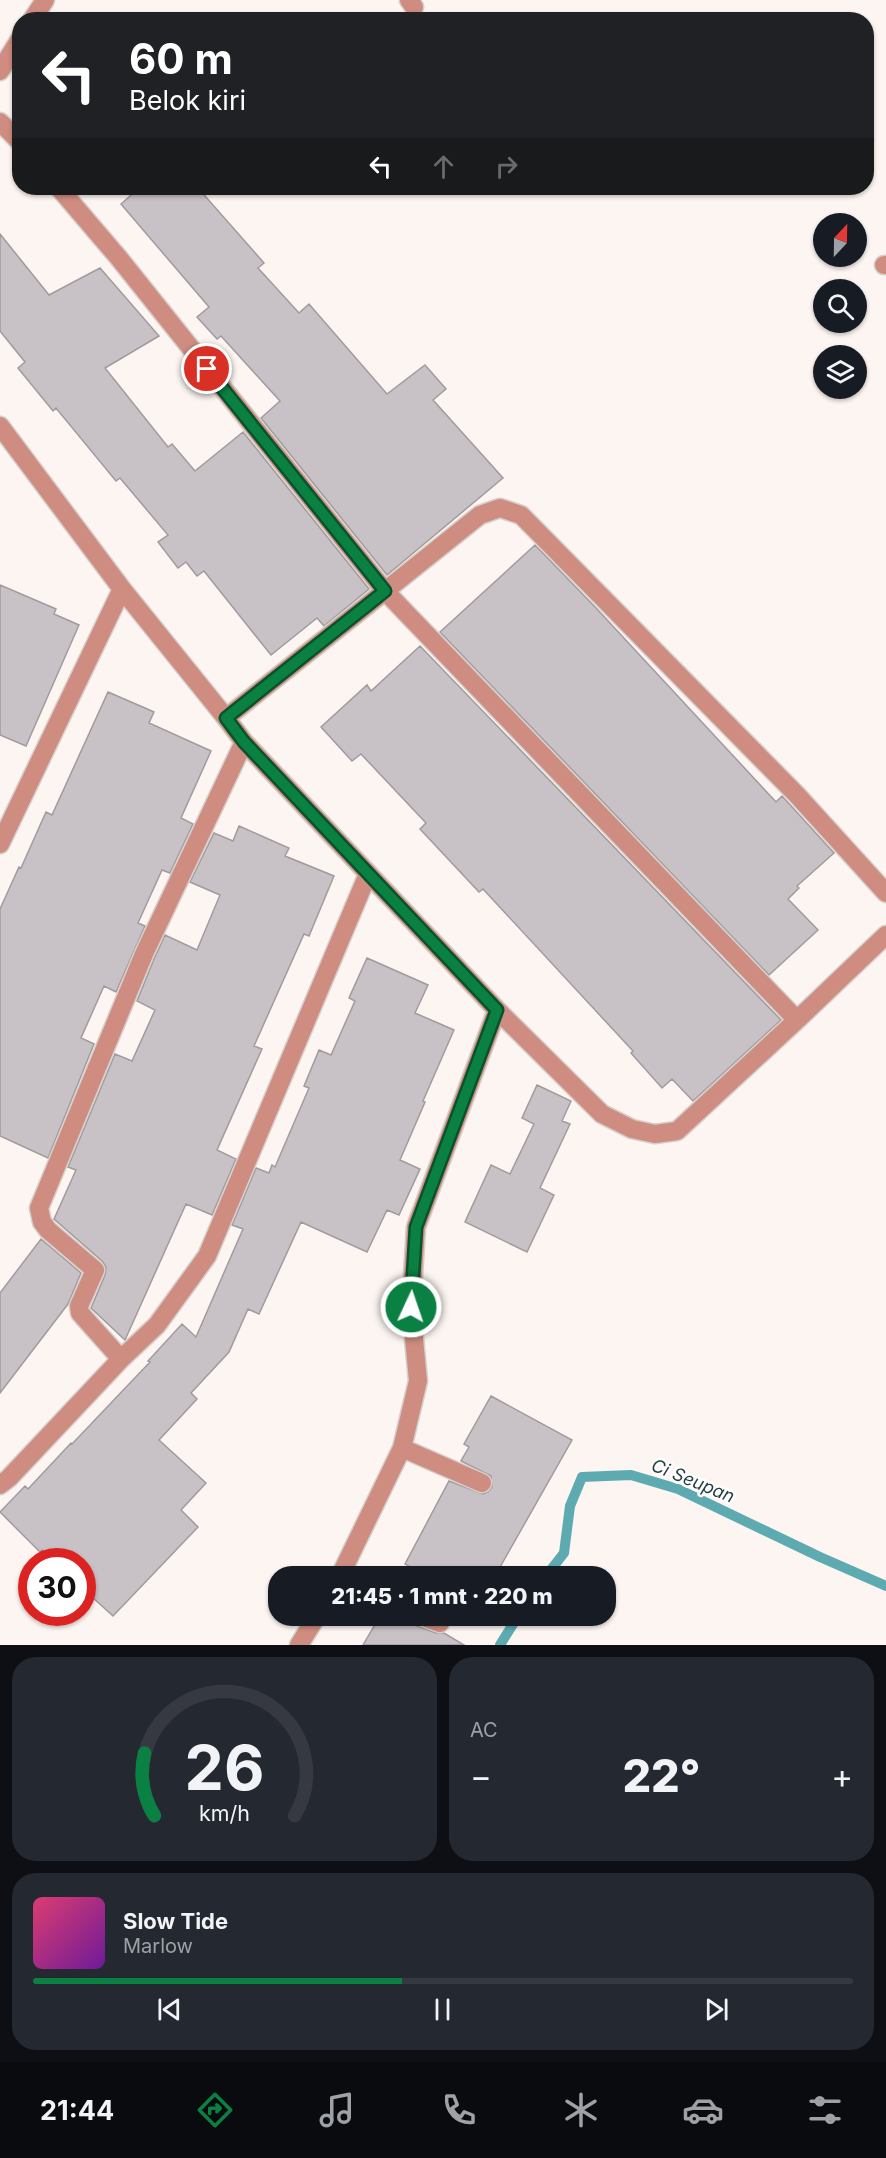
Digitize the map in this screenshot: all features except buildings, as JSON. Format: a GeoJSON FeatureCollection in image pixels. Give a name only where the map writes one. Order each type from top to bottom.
{"type":"FeatureCollection","features":[{"type":"Feature","properties":{"kind":"street"},"geometry":{"type":"LineString","coordinates":[[0,71],[12,52]]}},
{"type":"Feature","properties":{"kind":"street"},"geometry":{"type":"LineString","coordinates":[[0,122],[12,134]]}},
{"type":"Feature","properties":{"kind":"street"},"geometry":{"type":"LineString","coordinates":[[65,195],[118,257],[385,591],[797,1020]]}},
{"type":"Feature","properties":{"kind":"street"},"geometry":{"type":"LineString","coordinates":[[0,426],[122,589],[244,742],[497,1010],[602,1114],[632,1129],[655,1134],[677,1131],[886,935]]}},
{"type":"Feature","properties":{"kind":"street"},"geometry":{"type":"LineString","coordinates":[[226,718],[480,514],[500,508],[520,515],[797,795],[886,893]]}},
{"type":"Feature","properties":{"kind":"street"},"geometry":{"type":"LineString","coordinates":[[0,844],[122,589]]}},
{"type":"Feature","properties":{"kind":"street"},"geometry":{"type":"LineString","coordinates":[[121,1359],[80,1313],[79,1306],[95,1270],[48,1230],[42,1222],[39,1208],[144,954],[244,742]]}},
{"type":"Feature","properties":{"kind":"street"},"geometry":{"type":"LineString","coordinates":[[0,1485],[121,1359],[157,1325],[207,1256],[368,874]]}},
{"type":"Feature","properties":{"kind":"street"},"geometry":{"type":"LineString","coordinates":[[345,1566],[402,1448],[418,1381],[411,1307],[416,1227],[497,1010]]}},
{"type":"Feature","properties":{"kind":"street"},"geometry":{"type":"LineString","coordinates":[[402,1448],[482,1483]]}},
{"type":"Feature","properties":{"kind":"street"},"geometry":{"type":"LineString","coordinates":[[299,1645],[311,1626]]}},
{"type":"Feature","properties":{"kind":"waterway","name":"Ci Seupan"},"geometry":{"type":"LineString","coordinates":[[554,1566],[564,1553],[570,1506],[582,1477],[631,1475],[678,1489],[886,1586]]}},
{"type":"Feature","properties":{"kind":"waterway","name":"Ci Seupan"},"geometry":{"type":"LineString","coordinates":[[500,1645],[512,1626]]}},
{"type":"Feature","properties":{"kind":"route"},"geometry":{"type":"LineString","coordinates":[[207,369],[385,591],[226,718],[244,742],[497,1010],[416,1227],[411,1307]]}}]}
